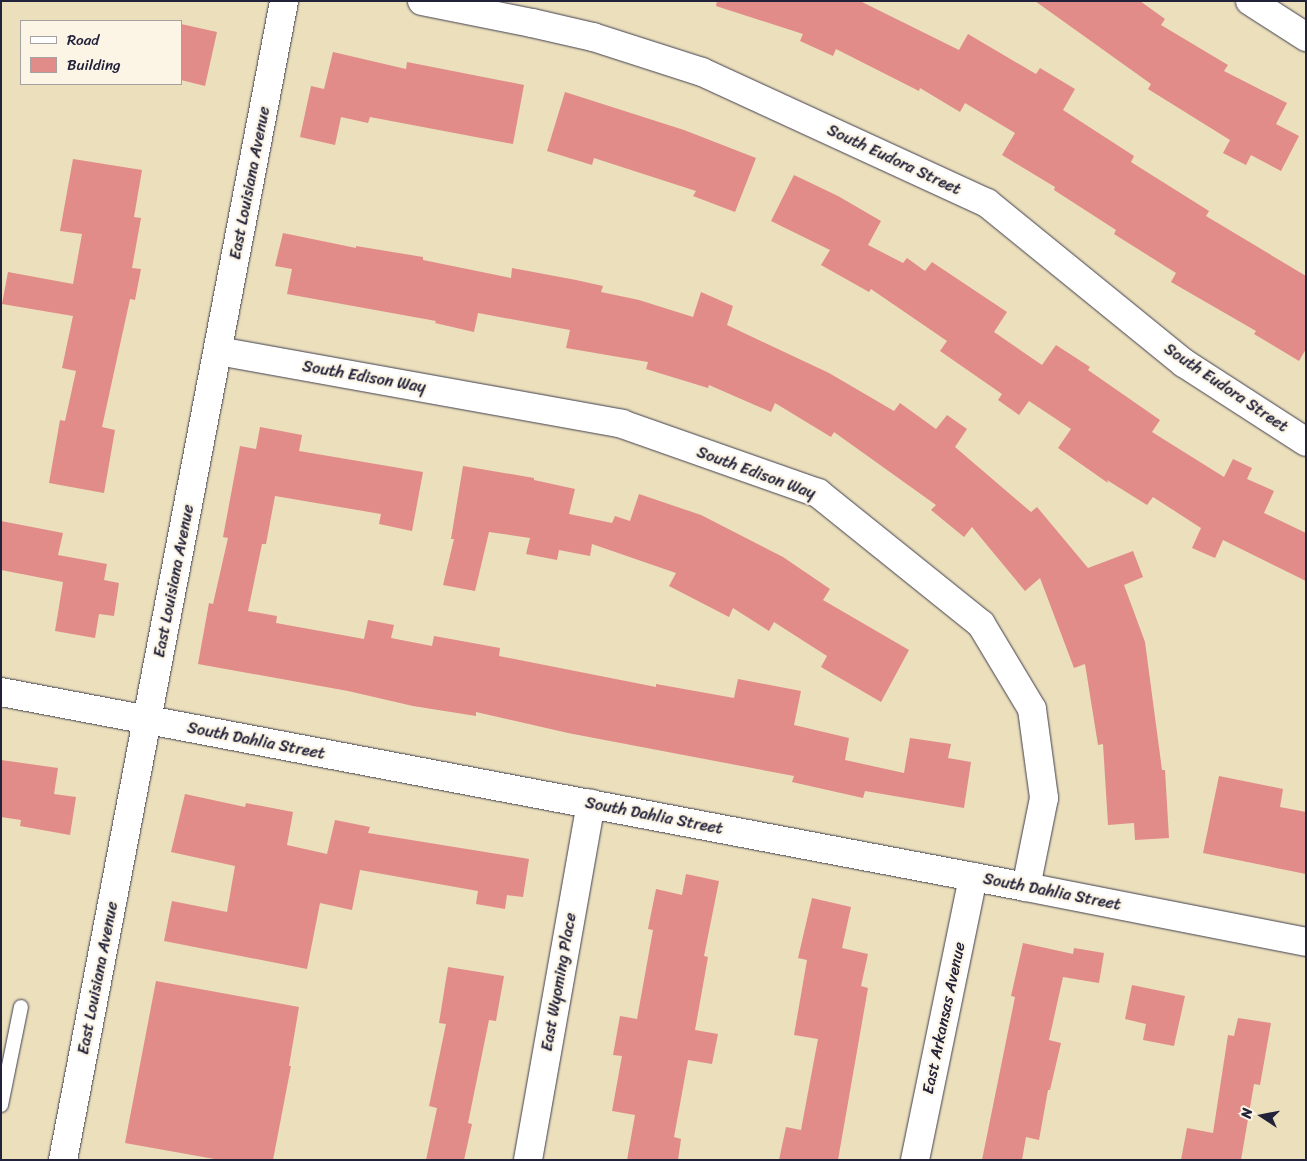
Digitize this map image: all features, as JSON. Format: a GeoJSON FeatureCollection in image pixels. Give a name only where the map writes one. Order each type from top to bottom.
{"type":"FeatureCollection","features":[{"type":"Feature","properties":{"kind":"street","name":"East Louisiana Avenue"},"geometry":{"type":"LineString","coordinates":[[64,1160],[284,1]]}},
{"type":"Feature","properties":{"kind":"street","name":"South Eudora Street"},"geometry":{"type":"LineString","coordinates":[[422,1],[532,23],[593,38],[702,72],[987,203],[1184,363],[1306,442]]}},
{"type":"Feature","properties":{"kind":"street"},"geometry":{"type":"LineString","coordinates":[[1250,1],[1306,37]]}},
{"type":"Feature","properties":{"kind":"street","name":"South Edison Way"},"geometry":{"type":"LineString","coordinates":[[218,351],[622,424],[818,493],[981,624],[1032,709],[1044,798],[1026,887]]}},
{"type":"Feature","properties":{"kind":"street","name":"South Dahlia Street"},"geometry":{"type":"LineString","coordinates":[[1,692],[1306,942]]}},
{"type":"Feature","properties":{"kind":"street","name":"East Wyoming Place"},"geometry":{"type":"LineString","coordinates":[[528,1160],[591,804]]}},
{"type":"Feature","properties":{"kind":"street","name":"East Arkansas Avenue"},"geometry":{"type":"LineString","coordinates":[[915,1160],[972,877]]}},
{"type":"Feature","properties":{"kind":"lane"},"geometry":{"type":"LineString","coordinates":[[1,1105],[21,1007]]}},
{"type":"Feature","properties":{"kind":"building"},"geometry":{"type":"Polygon","coordinates":[[[717,1],[860,1],[959,50],[968,34],[1036,74],[1040,68],[1075,89],[1063,110],[1134,156],[1131,162],[1209,211],[1206,216],[1306,276],[1306,349],[1299,361],[1254,334],[1256,331],[1171,282],[1176,273],[1114,234],[1116,230],[1054,190],[1055,187],[1002,155],[1015,133],[965,103],[960,112],[920,88],[919,91],[836,49],[833,56],[800,41],[803,34],[716,6],[717,1]]]}},
{"type":"Feature","properties":{"kind":"building"},"geometry":{"type":"Polygon","coordinates":[[[1035,1],[1140,1],[1165,19],[1161,25],[1228,65],[1224,71],[1287,103],[1276,124],[1299,136],[1281,171],[1251,155],[1246,165],[1223,153],[1230,140],[1148,89],[1151,84],[1035,1]]]}},
{"type":"Feature","properties":{"kind":"building"},"geometry":{"type":"Polygon","coordinates":[[[182,24],[217,32],[205,86],[182,80],[182,24]]]}},
{"type":"Feature","properties":{"kind":"building"},"geometry":{"type":"Polygon","coordinates":[[[333,52],[406,69],[407,62],[524,85],[513,144],[370,117],[368,123],[341,117],[335,145],[300,137],[311,86],[324,89],[333,52]]]}},
{"type":"Feature","properties":{"kind":"building"},"geometry":{"type":"Polygon","coordinates":[[[565,92],[684,130],[756,158],[735,212],[693,196],[696,191],[594,158],[592,165],[547,151],[565,92]]]}},
{"type":"Feature","properties":{"kind":"building"},"geometry":{"type":"Polygon","coordinates":[[[73,159],[142,170],[134,217],[141,218],[132,268],[141,269],[135,300],[130,299],[102,427],[115,430],[104,493],[49,483],[60,420],[65,421],[76,371],[62,368],[73,316],[2,304],[8,272],[73,284],[82,234],[60,231],[73,159]]]}},
{"type":"Feature","properties":{"kind":"building"},"geometry":{"type":"Polygon","coordinates":[[[794,175],[838,196],[881,221],[868,245],[903,263],[907,258],[925,271],[932,262],[1007,312],[994,332],[1042,365],[1056,345],[1090,367],[1088,370],[1160,420],[1152,432],[1224,477],[1233,459],[1252,468],[1247,479],[1274,491],[1264,513],[1306,533],[1306,581],[1223,540],[1215,558],[1192,548],[1201,528],[1153,497],[1147,505],[1107,480],[1108,483],[1058,448],[1071,429],[1029,401],[1019,415],[998,400],[1002,394],[940,351],[947,341],[871,289],[869,292],[821,265],[830,250],[771,221],[794,175]]]}},
{"type":"Feature","properties":{"kind":"building"},"geometry":{"type":"Polygon","coordinates":[[[283,233],[356,248],[356,246],[423,257],[423,260],[511,278],[512,268],[576,280],[603,286],[601,292],[639,300],[693,317],[701,292],[733,306],[727,325],[829,373],[894,411],[900,403],[936,429],[947,415],[967,429],[955,447],[1031,512],[1037,507],[1088,568],[1133,551],[1143,577],[1124,585],[1145,642],[1162,770],[1165,770],[1169,838],[1135,840],[1134,823],[1108,825],[1103,744],[1098,745],[1085,664],[1074,668],[1040,578],[1025,591],[972,527],[964,537],[931,510],[936,505],[834,432],[831,437],[775,403],[771,412],[709,385],[708,388],[646,369],[648,362],[566,348],[570,330],[478,313],[474,332],[435,323],[436,321],[287,294],[292,269],[275,266],[283,233]]]}},
{"type":"Feature","properties":{"kind":"building"},"geometry":{"type":"Polygon","coordinates":[[[260,427],[302,435],[299,451],[423,472],[412,531],[379,524],[381,514],[275,496],[266,544],[262,544],[248,611],[277,616],[276,623],[364,639],[368,620],[394,625],[391,638],[432,646],[434,636],[500,648],[499,656],[656,687],[656,684],[734,698],[738,679],[801,691],[794,725],[849,738],[845,760],[904,773],[910,738],[951,744],[948,758],[971,762],[964,808],[865,791],[863,798],[792,782],[794,776],[568,733],[476,712],[476,716],[413,706],[348,691],[198,664],[209,603],[213,604],[228,538],[223,537],[240,446],[256,449],[260,427]]]}},
{"type":"Feature","properties":{"kind":"building"},"geometry":{"type":"Polygon","coordinates":[[[463,466],[534,478],[534,480],[575,489],[569,514],[612,523],[615,516],[630,521],[639,494],[701,515],[783,557],[830,589],[823,600],[909,650],[881,702],[821,667],[827,656],[774,622],[769,631],[733,608],[729,617],[669,586],[676,573],[592,544],[590,556],[559,550],[557,560],[526,554],[530,538],[489,532],[475,591],[443,585],[454,539],[451,539],[463,466]]]}},
{"type":"Feature","properties":{"kind":"building"},"geometry":{"type":"Polygon","coordinates":[[[1,521],[63,533],[58,555],[107,564],[104,580],[119,583],[114,616],[99,614],[95,638],[55,631],[63,582],[1,570],[1,521]]]}},
{"type":"Feature","properties":{"kind":"building"},"geometry":{"type":"Polygon","coordinates":[[[1,760],[58,768],[54,794],[76,797],[70,835],[20,826],[21,820],[1,817],[1,760]]]}},
{"type":"Feature","properties":{"kind":"building"},"geometry":{"type":"Polygon","coordinates":[[[1219,776],[1283,789],[1280,807],[1306,812],[1306,874],[1203,853],[1219,776]]]}},
{"type":"Feature","properties":{"kind":"building"},"geometry":{"type":"Polygon","coordinates":[[[185,794],[245,807],[246,803],[293,812],[287,845],[327,854],[335,820],[370,827],[368,833],[529,859],[523,897],[507,895],[505,909],[476,904],[478,891],[360,870],[352,910],[320,903],[307,969],[164,941],[172,901],[227,912],[235,866],[171,852],[185,794]]]}},
{"type":"Feature","properties":{"kind":"building"},"geometry":{"type":"Polygon","coordinates":[[[686,874],[719,881],[704,956],[708,957],[695,1030],[718,1034],[712,1064],[688,1060],[674,1137],[681,1139],[678,1160],[627,1160],[635,1115],[612,1111],[622,1056],[613,1055],[620,1016],[637,1019],[653,930],[648,929],[656,889],[682,895],[686,874]]]}},
{"type":"Feature","properties":{"kind":"building"},"geometry":{"type":"Polygon","coordinates":[[[812,898],[851,907],[842,948],[868,954],[861,986],[868,988],[838,1160],[779,1160],[786,1127],[801,1130],[818,1039],[794,1035],[807,960],[798,958],[812,898]]]}},
{"type":"Feature","properties":{"kind":"building"},"geometry":{"type":"Polygon","coordinates":[[[1023,943],[1073,954],[1074,948],[1104,953],[1099,983],[1063,977],[1049,1040],[1061,1043],[1050,1090],[1048,1090],[1039,1140],[1026,1137],[1022,1160],[982,1160],[1015,997],[1011,996],[1023,943]]]}},
{"type":"Feature","properties":{"kind":"building"},"geometry":{"type":"Polygon","coordinates":[[[448,967],[504,976],[496,1021],[489,1020],[468,1123],[472,1124],[464,1160],[426,1160],[437,1108],[429,1106],[446,1024],[439,1023],[448,967]]]}},
{"type":"Feature","properties":{"kind":"building"},"geometry":{"type":"Polygon","coordinates":[[[156,981],[299,1007],[289,1066],[291,1066],[273,1160],[220,1160],[125,1143],[156,981]]]}},
{"type":"Feature","properties":{"kind":"building"},"geometry":{"type":"Polygon","coordinates":[[[1132,985],[1185,996],[1174,1046],[1143,1040],[1146,1024],[1125,1019],[1132,985]]]}},
{"type":"Feature","properties":{"kind":"building"},"geometry":{"type":"Polygon","coordinates":[[[1238,1018],[1271,1023],[1260,1085],[1254,1084],[1241,1160],[1181,1160],[1187,1128],[1213,1133],[1228,1035],[1234,1036],[1238,1018]]]}}]}
